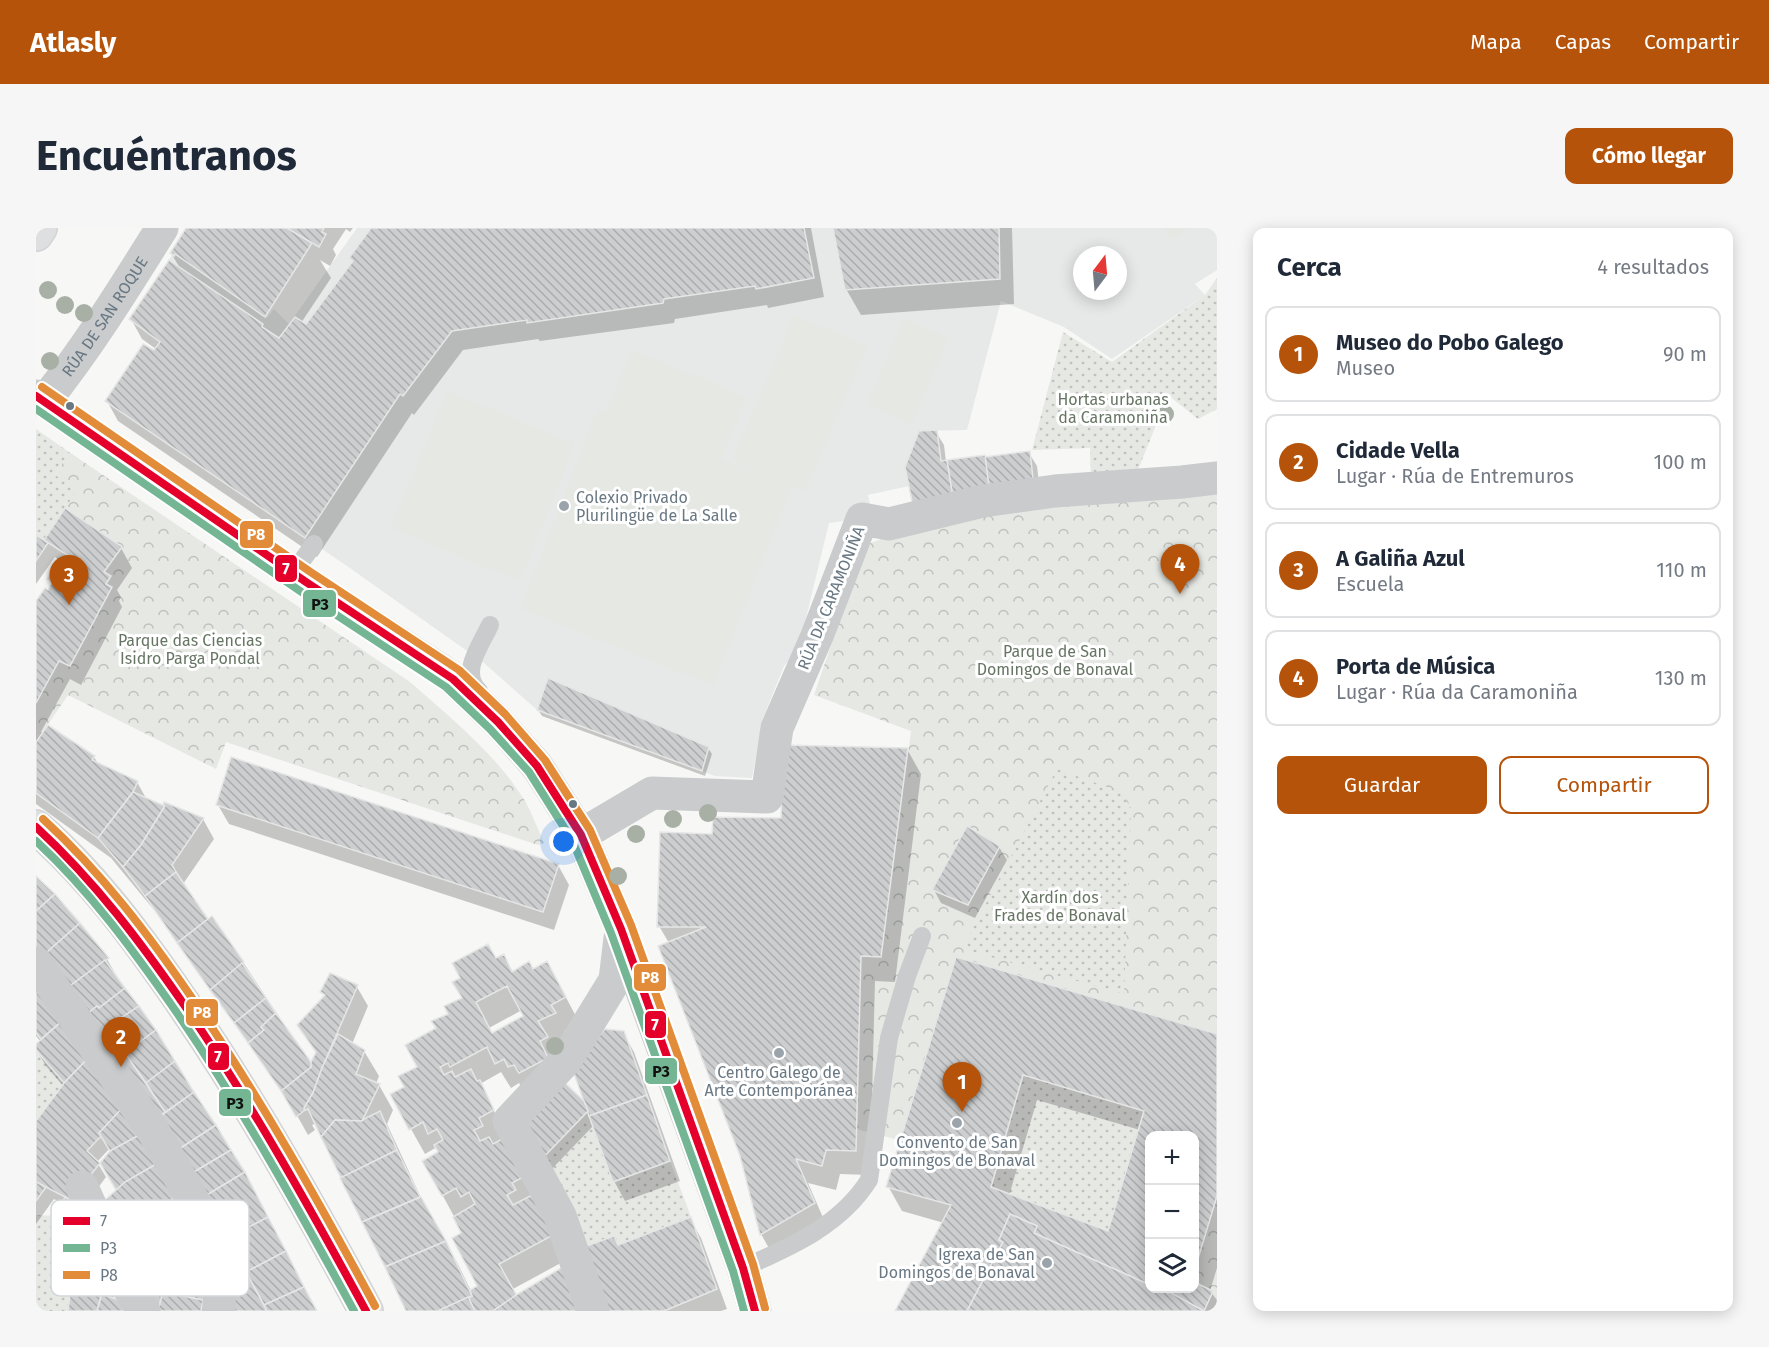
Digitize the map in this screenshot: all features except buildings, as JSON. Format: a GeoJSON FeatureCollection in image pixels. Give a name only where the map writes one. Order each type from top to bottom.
{"type":"FeatureCollection","features":[{"type":"Feature","properties":{"kind":"street"},"geometry":{"type":"LineString","coordinates":[[36,234],[40,228]]}},
{"type":"Feature","properties":{"kind":"street","name":"RÚA DE SAN ROQUE"},"geometry":{"type":"LineString","coordinates":[[40,399],[61,381],[162,228]]}},
{"type":"Feature","properties":{"kind":"street"},"geometry":{"type":"LineString","coordinates":[[40,399],[293,573],[453,679],[498,722],[537,766],[581,835],[621,929],[742,1268],[755,1311]]}},
{"type":"Feature","properties":{"kind":"street","name":"RÚA DA CARAMONIÑA"},"geometry":{"type":"LineString","coordinates":[[581,835],[652,793],[767,797],[777,728],[817,636],[862,519],[889,524],[993,499],[1055,491],[1217,478]]}},
{"type":"Feature","properties":{"kind":"street"},"geometry":{"type":"LineString","coordinates":[[36,827],[76,865],[106,899],[192,1015],[297,1184],[366,1311]]}},
{"type":"Feature","properties":{"kind":"street"},"geometry":{"type":"LineString","coordinates":[[592,1311],[560,1216],[509,1121],[566,1060],[615,980],[621,929]]}},
{"type":"Feature","properties":{"kind":"street"},"geometry":{"type":"LineString","coordinates":[[36,963],[152,1129],[193,1200]]}},
{"type":"Feature","properties":{"kind":"street"},"geometry":{"type":"LineString","coordinates":[[82,1187],[88,1200]]}},
{"type":"Feature","properties":{"kind":"street"},"geometry":{"type":"LineString","coordinates":[[134,1296],[144,1311]]}},
{"type":"Feature","properties":{"kind":"street"},"geometry":{"type":"LineString","coordinates":[[219,1296],[219,1311]]}},
{"type":"Feature","properties":{"kind":"lane"},"geometry":{"type":"LineString","coordinates":[[293,573],[314,544]]}},
{"type":"Feature","properties":{"kind":"lane"},"geometry":{"type":"LineString","coordinates":[[389,637],[455,662],[490,625],[469,672],[472,685],[531,742],[537,766]]}},
{"type":"Feature","properties":{"kind":"lane"},"geometry":{"type":"LineString","coordinates":[[742,1268],[779,1252],[827,1226],[862,1190],[868,1180],[889,1038],[907,976],[922,936]]}},
{"type":"Feature","properties":{"kind":"shaded area","name":"Colexio Privado Plurilingüe de La Salle"},"geometry":{"type":"Polygon","coordinates":[[[357,228],[1217,228],[1217,270],[1195,284],[1205,295],[1112,359],[1064,327],[1001,301],[967,430],[919,431],[909,486],[868,495],[873,517],[829,523],[798,651],[784,666],[763,718],[752,778],[715,776],[537,710],[484,663],[347,566],[105,401],[143,344],[154,350],[160,342],[129,319],[172,255],[175,254],[267,318],[274,309],[289,324],[357,228]]]}},
{"type":"Feature","properties":{"kind":"green space"},"geometry":{"type":"Polygon","coordinates":[[[1162,228],[1187,228],[1172,240],[1162,228]]]}},
{"type":"Feature","properties":{"kind":"green space","name":"Hortas urbanas da Caramoniña"},"geometry":{"type":"Polygon","coordinates":[[[1217,278],[1217,409],[1198,419],[1168,395],[1134,480],[1091,483],[1090,448],[1032,450],[1063,332],[1112,362],[1205,295],[1217,278]]]}},
{"type":"Feature","properties":{"kind":"green space"},"geometry":{"type":"Polygon","coordinates":[[[794,315],[867,346],[805,491],[792,486],[713,685],[520,609],[597,410],[606,412],[632,350],[746,397],[721,459],[775,479],[732,460],[794,315]]]}},
{"type":"Feature","properties":{"kind":"green space"},"geometry":{"type":"Polygon","coordinates":[[[904,319],[948,338],[911,424],[867,405],[904,319]]]}},
{"type":"Feature","properties":{"kind":"green space"},"geometry":{"type":"Polygon","coordinates":[[[447,391],[575,444],[520,581],[391,528],[447,391]]]}},
{"type":"Feature","properties":{"kind":"green space"},"geometry":{"type":"Polygon","coordinates":[[[36,429],[69,452],[55,475],[77,490],[44,540],[36,535],[36,429]]]}},
{"type":"Feature","properties":{"kind":"green space","name":"Parque das Ciencias Isidro Parga Pondal"},"geometry":{"type":"Polygon","coordinates":[[[69,452],[410,682],[472,737],[501,768],[525,801],[544,843],[538,845],[226,742],[216,769],[68,695],[36,742],[36,703],[59,661],[70,666],[112,587],[106,584],[110,576],[104,572],[122,548],[65,508],[55,475],[69,452]]]}},
{"type":"Feature","properties":{"kind":"green space","name":"Parque de San Domingos de Bonaval"},"geometry":{"type":"Polygon","coordinates":[[[1217,489],[1217,1034],[957,957],[903,1141],[852,1128],[861,956],[881,957],[911,731],[814,695],[864,549],[868,544],[933,520],[1217,489]]]}},
{"type":"Feature","properties":{"kind":"green space","name":"Xardín dos Frades de Bonaval"},"geometry":{"type":"Polygon","coordinates":[[[1057,769],[1121,792],[1131,808],[1124,994],[962,949],[1057,769]]]}},
{"type":"Feature","properties":{"kind":"green space"},"geometry":{"type":"Polygon","coordinates":[[[36,1050],[64,1083],[36,1121],[36,1050]]]}},
{"type":"Feature","properties":{"kind":"green space"},"geometry":{"type":"Polygon","coordinates":[[[1023,1075],[1144,1111],[1108,1231],[991,1187],[1023,1075]]]}},
{"type":"Feature","properties":{"kind":"green space"},"geometry":{"type":"Polygon","coordinates":[[[588,1111],[613,1182],[670,1161],[691,1217],[618,1245],[614,1236],[584,1247],[539,1162],[588,1111]]]}},
{"type":"Feature","properties":{"kind":"green space"},"geometry":{"type":"Polygon","coordinates":[[[1217,1196],[1217,1311],[1204,1311],[1213,1291],[1199,1284],[1199,1255],[1217,1196]]]}},
{"type":"Feature","properties":{"kind":"green space"},"geometry":{"type":"Polygon","coordinates":[[[36,1215],[51,1216],[51,1296],[70,1296],[68,1311],[36,1311],[36,1215]]]}},
{"type":"Feature","properties":{"kind":"transit line","name":"P8"},"geometry":{"type":"LineString","coordinates":[[42,387],[312,573],[459,670],[505,714],[545,760],[590,830],[631,925],[753,1264],[765,1308]]}},
{"type":"Feature","properties":{"kind":"transit line","name":"7"},"geometry":{"type":"LineString","coordinates":[[36,396],[306,582],[453,679],[498,722],[537,766],[581,835],[621,929],[743,1268],[755,1311]]}},
{"type":"Feature","properties":{"kind":"transit line","name":"P3"},"geometry":{"type":"LineString","coordinates":[[36,409],[300,591],[446,687],[490,729],[529,772],[572,840],[611,933],[733,1271],[744,1311]]}},
{"type":"Feature","properties":{"kind":"transit line","name":"P8"},"geometry":{"type":"LineString","coordinates":[[43,819],[105,883],[160,952],[194,1001],[243,1075],[289,1151],[375,1306]]}},
{"type":"Feature","properties":{"kind":"transit line","name":"7"},"geometry":{"type":"LineString","coordinates":[[36,827],[98,891],[187,1009],[280,1158],[366,1311]]}},
{"type":"Feature","properties":{"kind":"transit line","name":"P3"},"geometry":{"type":"LineString","coordinates":[[36,841],[93,901],[127,943],[175,1010],[223,1083],[268,1158],[354,1311]]}},
{"type":"Feature","properties":{"kind":"place","name":"Colexio Privado Plurilingüe de La Salle"},"geometry":{"type":"Point","coordinates":[564,506]}},
{"type":"Feature","properties":{"kind":"place","name":"Porta de Música"},"geometry":{"type":"Point","coordinates":[1180,594]}},
{"type":"Feature","properties":{"kind":"place","name":"A Galiña Azul"},"geometry":{"type":"Point","coordinates":[69,605]}},
{"type":"Feature","properties":{"kind":"place","name":"Centro Galego de Arte Contemporánea"},"geometry":{"type":"Point","coordinates":[779,1053]}},
{"type":"Feature","properties":{"kind":"place","name":"Cidade Vella"},"geometry":{"type":"Point","coordinates":[121,1067]}},
{"type":"Feature","properties":{"kind":"place","name":"Museo do Pobo Galego"},"geometry":{"type":"Point","coordinates":[962,1112]}},
{"type":"Feature","properties":{"kind":"place","name":"Convento de San Domingos de Bonaval"},"geometry":{"type":"Point","coordinates":[957,1123]}},
{"type":"Feature","properties":{"kind":"place","name":"Igrexa de San Domingos de Bonaval"},"geometry":{"type":"Point","coordinates":[1047,1263]}}]}
